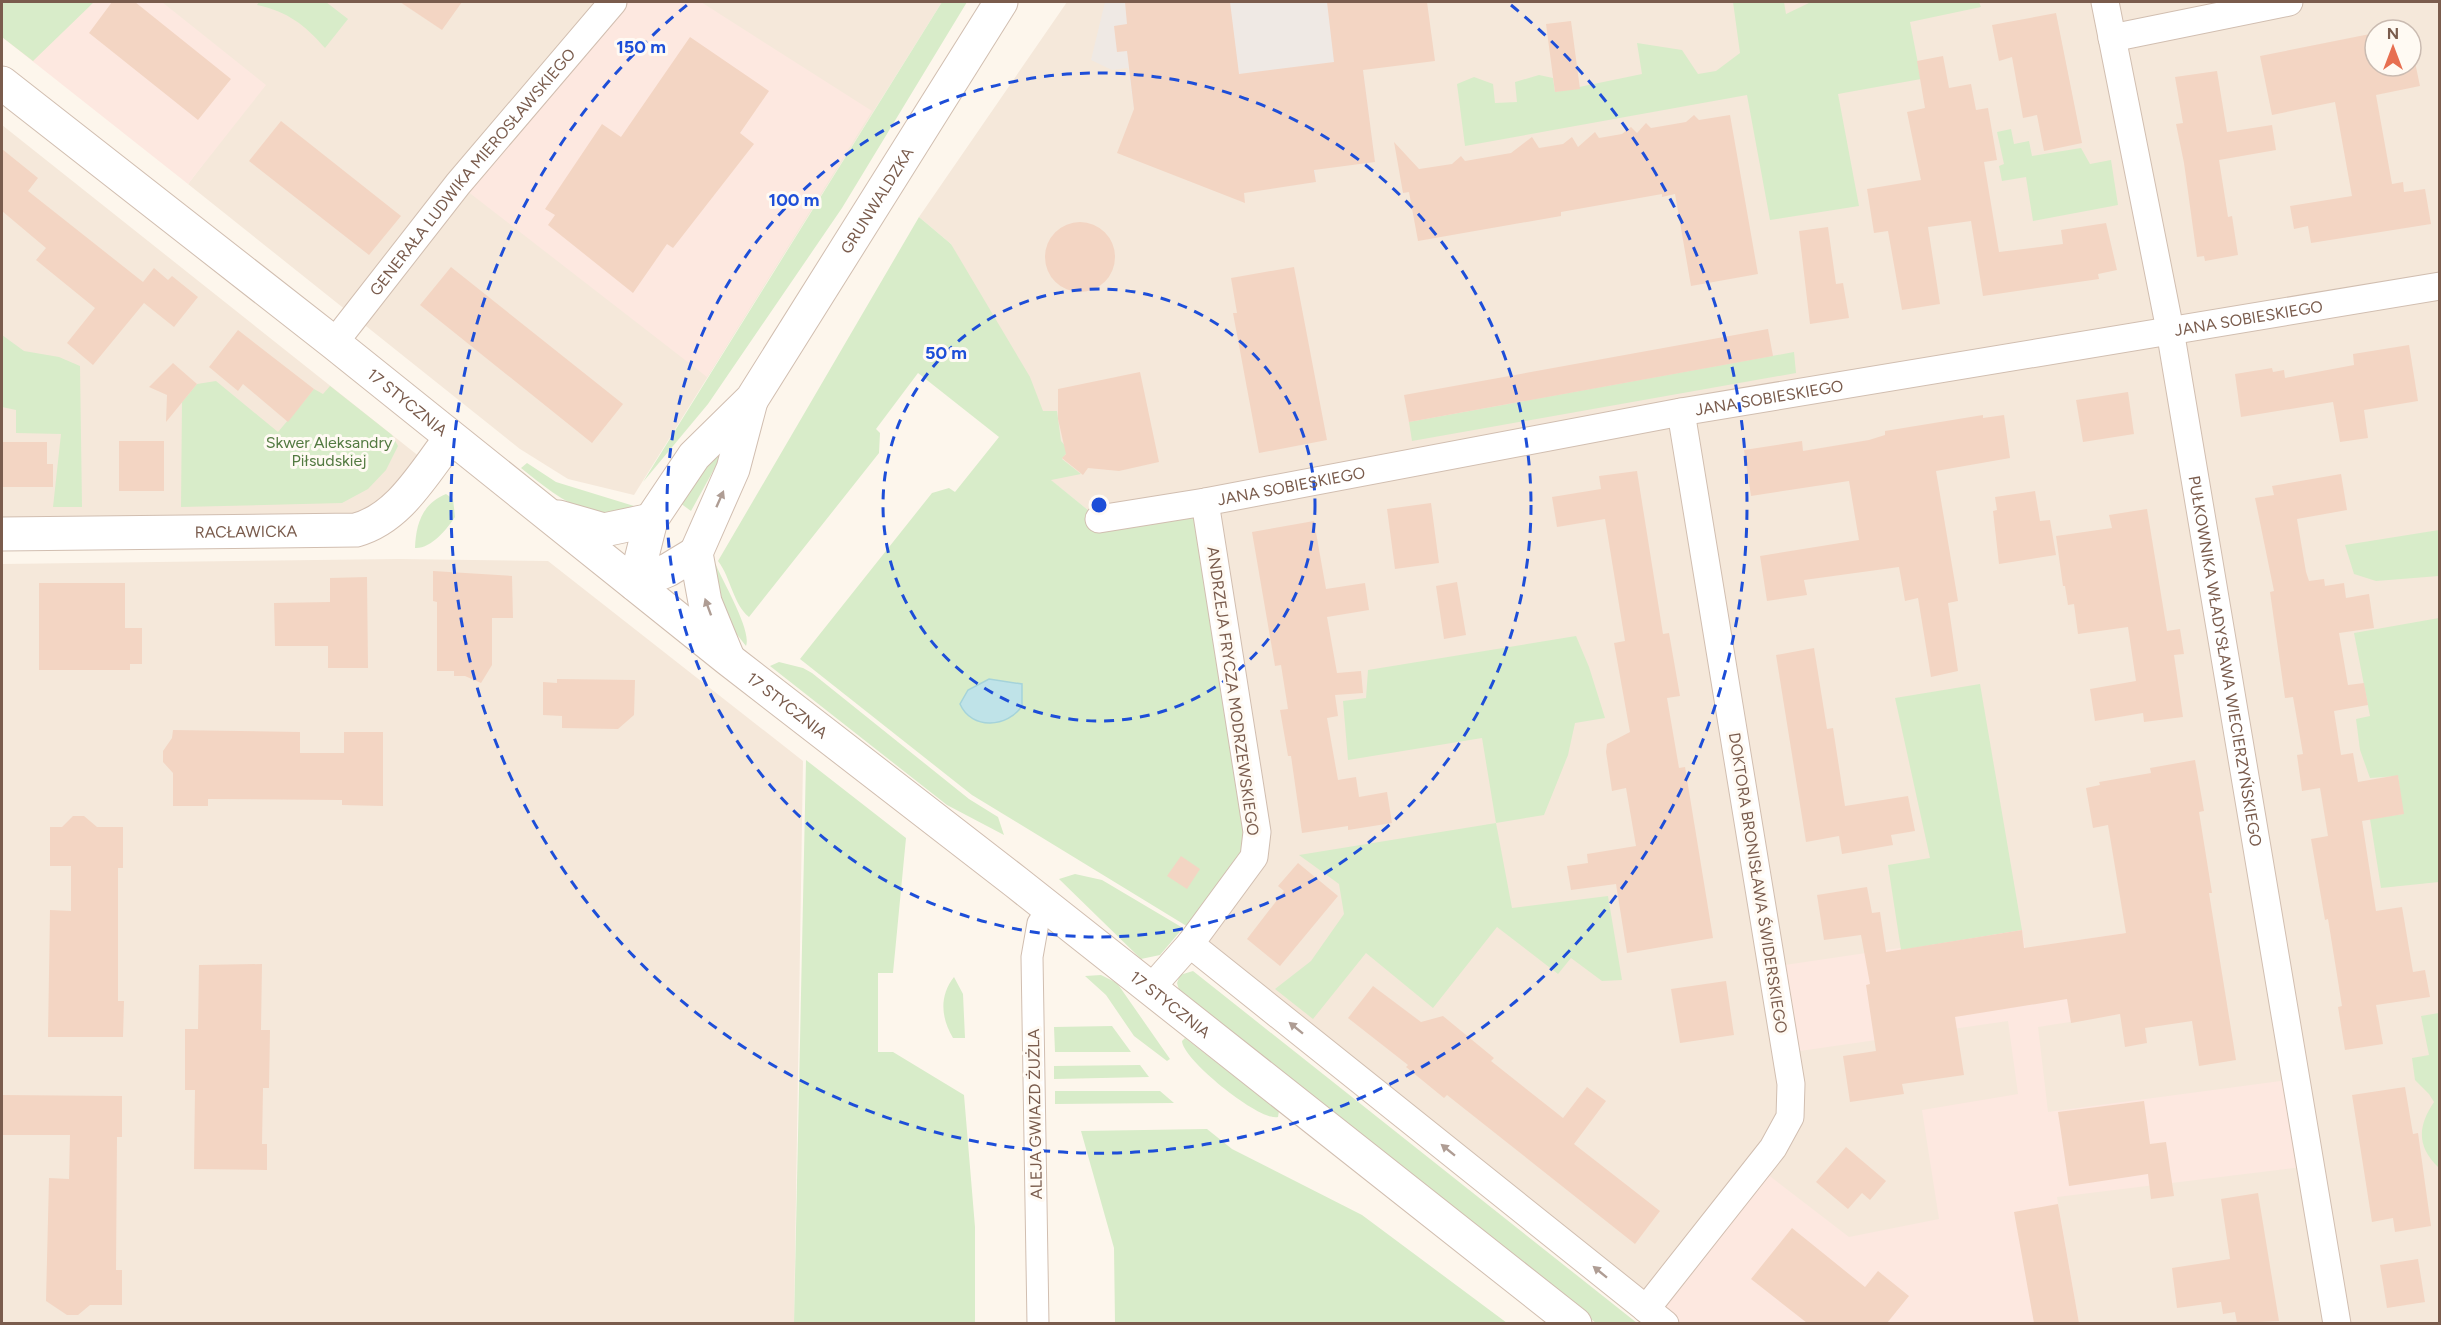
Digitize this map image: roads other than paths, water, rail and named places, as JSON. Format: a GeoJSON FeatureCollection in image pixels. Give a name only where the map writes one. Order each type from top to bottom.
{"type":"FeatureCollection","features":[{"type":"Feature","properties":{"kind":"street","name":"GENERAŁA LUDWIKA MIEROSŁAWSKIEGO"},"geometry":{"type":"LineString","coordinates":[[334,343],[458,184],[613,2]]}},
{"type":"Feature","properties":{"kind":"street","name":"GRUNWALDZKA"},"geometry":{"type":"LineString","coordinates":[[635,584],[651,520],[694,456],[752,399],[1001,2]]}},
{"type":"Feature","properties":{"kind":"street","name":"PUŁKOWNIKA WŁADYSŁAWA WIECIERZYŃSKIEGO"},"geometry":{"type":"LineString","coordinates":[[2105,2],[2170,330],[2337,1323]]}},
{"type":"Feature","properties":{"kind":"street"},"geometry":{"type":"LineString","coordinates":[[2112,38],[2289,2]]}},
{"type":"Feature","properties":{"kind":"street","name":"17 STYCZNIA"},"geometry":{"type":"LineString","coordinates":[[2,83],[334,343],[728,659],[1151,988],[1575,1323]]}},
{"type":"Feature","properties":{"kind":"street","name":"JANA SOBIESKIEGO"},"geometry":{"type":"LineString","coordinates":[[1099,519],[1205,502],[1681,412],[2439,286]]}},
{"type":"Feature","properties":{"kind":"street","name":"GRUNWALDZKA"},"geometry":{"type":"LineString","coordinates":[[696,553],[733,470],[752,399]]}},
{"type":"Feature","properties":{"kind":"street","name":"DOKTORA BRONISŁAWA ŚWIDERSKIEGO"},"geometry":{"type":"LineString","coordinates":[[1655,1316],[1773,1148],[1790,1117],[1791,1084],[1681,412]]}},
{"type":"Feature","properties":{"kind":"street","name":"RACŁAWICKA"},"geometry":{"type":"LineString","coordinates":[[2,534],[356,530],[377,522],[396,508],[451,438]]}},
{"type":"Feature","properties":{"kind":"street","name":"ANDRZEJA FRYCZA MODRZEWSKIEGO"},"geometry":{"type":"LineString","coordinates":[[1151,988],[1191,944],[1254,857],[1257,832],[1205,502]]}},
{"type":"Feature","properties":{"kind":"street"},"geometry":{"type":"LineString","coordinates":[[544,513],[604,530],[651,520]]}},
{"type":"Feature","properties":{"kind":"street"},"geometry":{"type":"LineString","coordinates":[[635,584],[668,570],[696,553],[705,602],[728,659]]}},
{"type":"Feature","properties":{"kind":"street","name":"ALEJA GWIAZD ŻUŻLA"},"geometry":{"type":"LineString","coordinates":[[1038,1323],[1032,957],[1038,923],[1048,908]]}},
{"type":"Feature","properties":{"kind":"street"},"geometry":{"type":"LineString","coordinates":[[1191,944],[1655,1316]]}},
{"type":"Feature","properties":{"kind":"water"},"geometry":{"type":"Polygon","coordinates":[[[989,679],[1022,684],[1022,706],[1016,713],[999,722],[981,722],[973,719],[960,704],[968,690],[989,679]]]}},
{"type":"Feature","properties":{"kind":"park label","name":"Skwer Aleksandry Piłsudskiej"},"geometry":{"type":"Point","coordinates":[329,451]}}]}
